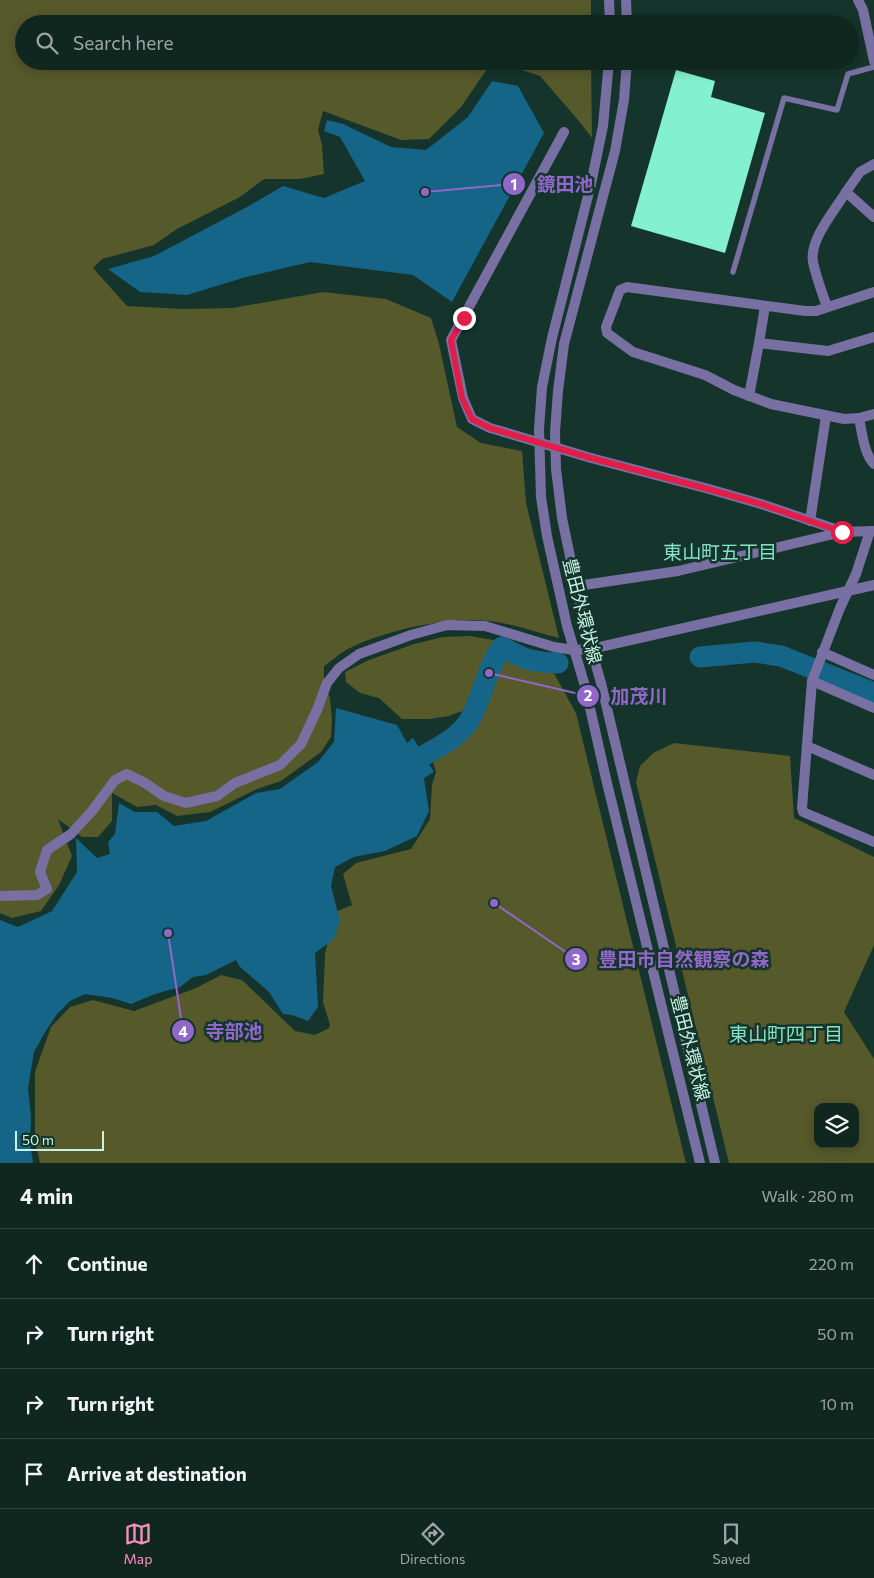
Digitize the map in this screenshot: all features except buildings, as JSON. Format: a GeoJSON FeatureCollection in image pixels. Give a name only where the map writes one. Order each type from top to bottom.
{"type":"FeatureCollection","features":[{"type":"Feature","properties":{"kind":"street"},"geometry":{"type":"LineString","coordinates":[[609,0],[610,15]]}},
{"type":"Feature","properties":{"kind":"street"},"geometry":{"type":"LineString","coordinates":[[626,0],[627,15]]}},
{"type":"Feature","properties":{"kind":"street"},"geometry":{"type":"LineString","coordinates":[[858,0],[863,10],[874,61]]}},
{"type":"Feature","properties":{"kind":"street","name":"豊田外環状線"},"geometry":{"type":"LineString","coordinates":[[609,70],[603,126],[591,184],[552,338],[542,387],[539,470],[547,536],[700,1163]]}},
{"type":"Feature","properties":{"kind":"street","name":"豊田外環状線"},"geometry":{"type":"LineString","coordinates":[[626,70],[624,100],[616,150],[564,344],[555,432],[556,469],[562,518],[584,623],[601,683],[716,1163]]}},
{"type":"Feature","properties":{"kind":"street"},"geometry":{"type":"LineString","coordinates":[[564,132],[451,340],[462,398],[472,419],[490,428],[591,458],[708,489],[842,532]]}},
{"type":"Feature","properties":{"kind":"street"},"geometry":{"type":"LineString","coordinates":[[827,307],[813,261],[812,251],[816,240],[860,172],[874,164]]}},
{"type":"Feature","properties":{"kind":"street"},"geometry":{"type":"LineString","coordinates":[[846,192],[874,217]]}},
{"type":"Feature","properties":{"kind":"street"},"geometry":{"type":"LineString","coordinates":[[874,292],[816,311],[805,311],[627,287],[620,290],[606,327],[607,333],[633,352],[705,374],[749,396],[771,404],[844,419],[874,414]]}},
{"type":"Feature","properties":{"kind":"street"},"geometry":{"type":"LineString","coordinates":[[749,396],[765,306]]}},
{"type":"Feature","properties":{"kind":"street"},"geometry":{"type":"LineString","coordinates":[[759,343],[828,351],[874,337]]}},
{"type":"Feature","properties":{"kind":"street"},"geometry":{"type":"LineString","coordinates":[[810,521],[826,416]]}},
{"type":"Feature","properties":{"kind":"street"},"geometry":{"type":"LineString","coordinates":[[858,418],[870,461],[874,464]]}},
{"type":"Feature","properties":{"kind":"street"},"geometry":{"type":"LineString","coordinates":[[577,586],[678,571],[842,532],[872,531],[812,681],[803,812],[874,842]]}},
{"type":"Feature","properties":{"kind":"street"},"geometry":{"type":"LineString","coordinates":[[0,896],[37,895],[47,889],[40,872],[47,850],[71,834],[92,811],[115,780],[127,774],[164,796],[186,803],[217,796],[235,783],[280,765],[301,744],[327,684],[339,668],[359,654],[395,640],[447,625],[485,626],[554,647],[574,650],[591,649],[874,585]]}},
{"type":"Feature","properties":{"kind":"street"},"geometry":{"type":"LineString","coordinates":[[822,653],[874,675]]}},
{"type":"Feature","properties":{"kind":"street"},"geometry":{"type":"LineString","coordinates":[[812,681],[874,708]]}},
{"type":"Feature","properties":{"kind":"street"},"geometry":{"type":"LineString","coordinates":[[807,746],[874,775]]}},
{"type":"Feature","properties":{"kind":"lane"},"geometry":{"type":"LineString","coordinates":[[733,272],[784,98],[837,110],[848,74],[874,67]]}},
{"type":"Feature","properties":{"kind":"green space"},"geometry":{"type":"Polygon","coordinates":[[[0,0],[591,0],[591,15],[15,15],[15,70],[486,70],[461,107],[429,139],[401,140],[323,111],[318,130],[322,145],[324,174],[300,179],[264,179],[240,197],[177,229],[154,245],[102,259],[93,268],[127,306],[184,309],[232,308],[323,292],[386,299],[431,318],[439,344],[457,427],[481,443],[522,451],[526,503],[559,638],[497,622],[454,621],[416,626],[396,631],[346,650],[324,666],[324,684],[330,698],[332,720],[331,737],[321,752],[281,781],[257,789],[210,812],[177,816],[156,805],[137,807],[112,793],[112,821],[98,837],[82,837],[58,819],[72,856],[59,885],[41,911],[12,918],[0,913],[0,0]]]}},
{"type":"Feature","properties":{"kind":"green space"},"geometry":{"type":"Polygon","coordinates":[[[522,70],[591,70],[592,138],[578,120],[540,76],[522,70]]]}},
{"type":"Feature","properties":{"kind":"green space"},"geometry":{"type":"Polygon","coordinates":[[[470,636],[499,641],[470,708],[449,716],[429,719],[402,719],[379,698],[360,693],[346,682],[345,672],[369,660],[414,644],[443,637],[470,636]]]}},
{"type":"Feature","properties":{"kind":"green space"},"geometry":{"type":"Polygon","coordinates":[[[505,653],[536,666],[551,668],[576,713],[686,1163],[40,1163],[35,1140],[35,1072],[51,1027],[70,1007],[93,1000],[134,1011],[196,988],[221,975],[242,980],[295,1031],[315,1035],[329,1028],[330,1025],[323,1002],[325,954],[335,912],[352,905],[343,874],[356,863],[411,849],[430,819],[432,785],[436,772],[431,755],[464,733],[474,721],[505,653]]]}},
{"type":"Feature","properties":{"kind":"green space"},"geometry":{"type":"Polygon","coordinates":[[[674,743],[790,756],[794,818],[874,857],[874,945],[844,1012],[874,1059],[874,1163],[729,1163],[636,782],[640,766],[653,753],[674,743]]]}},
{"type":"Feature","properties":{"kind":"water"},"geometry":{"type":"Polygon","coordinates":[[[492,81],[518,86],[544,133],[452,302],[413,275],[310,262],[246,277],[187,295],[140,292],[108,269],[154,256],[283,186],[324,198],[365,181],[340,137],[324,131],[327,120],[343,124],[391,147],[426,150],[468,117],[492,81]]]}},
{"type":"Feature","properties":{"kind":"water"},"geometry":{"type":"Polygon","coordinates":[[[336,708],[397,725],[407,743],[413,738],[434,772],[424,778],[429,811],[417,836],[385,851],[354,857],[335,867],[331,886],[340,921],[334,939],[315,953],[318,1007],[308,1021],[283,1014],[269,992],[239,966],[236,960],[206,975],[193,977],[180,987],[155,994],[131,1004],[112,998],[85,994],[70,1001],[57,1014],[34,1052],[28,1088],[31,1117],[30,1143],[33,1163],[0,1163],[0,920],[18,927],[52,911],[77,872],[76,838],[97,858],[110,854],[108,842],[115,834],[119,803],[135,812],[157,812],[174,826],[206,821],[256,793],[280,789],[318,762],[334,742],[336,708]]]}},
{"type":"Feature","properties":{"kind":"waterway"},"geometry":{"type":"LineString","coordinates":[[423,756],[454,737],[465,727],[474,712],[492,665],[502,647],[529,660],[558,663]]}},
{"type":"Feature","properties":{"kind":"waterway"},"geometry":{"type":"LineString","coordinates":[[700,657],[755,652],[781,656],[874,693]]}},
{"type":"Feature","properties":{"kind":"place","name":"鏡田池"},"geometry":{"type":"Point","coordinates":[425,192]}},
{"type":"Feature","properties":{"kind":"place","name":"加茂川"},"geometry":{"type":"Point","coordinates":[489,673]}},
{"type":"Feature","properties":{"kind":"place","name":"豊田市自然観察の森"},"geometry":{"type":"Point","coordinates":[494,903]}},
{"type":"Feature","properties":{"kind":"place","name":"寺部池"},"geometry":{"type":"Point","coordinates":[168,933]}},
{"type":"Feature","properties":{"kind":"district","name":"東山町五丁目"},"geometry":{"type":"Point","coordinates":[720,552]}},
{"type":"Feature","properties":{"kind":"district","name":"東山町四丁目"},"geometry":{"type":"Point","coordinates":[786,1034]}},
{"type":"Feature","properties":{"kind":"route"},"geometry":{"type":"LineString","coordinates":[[464,318],[451,340],[462,398],[472,419],[490,428],[591,458],[761,504],[842,532]]}}]}
